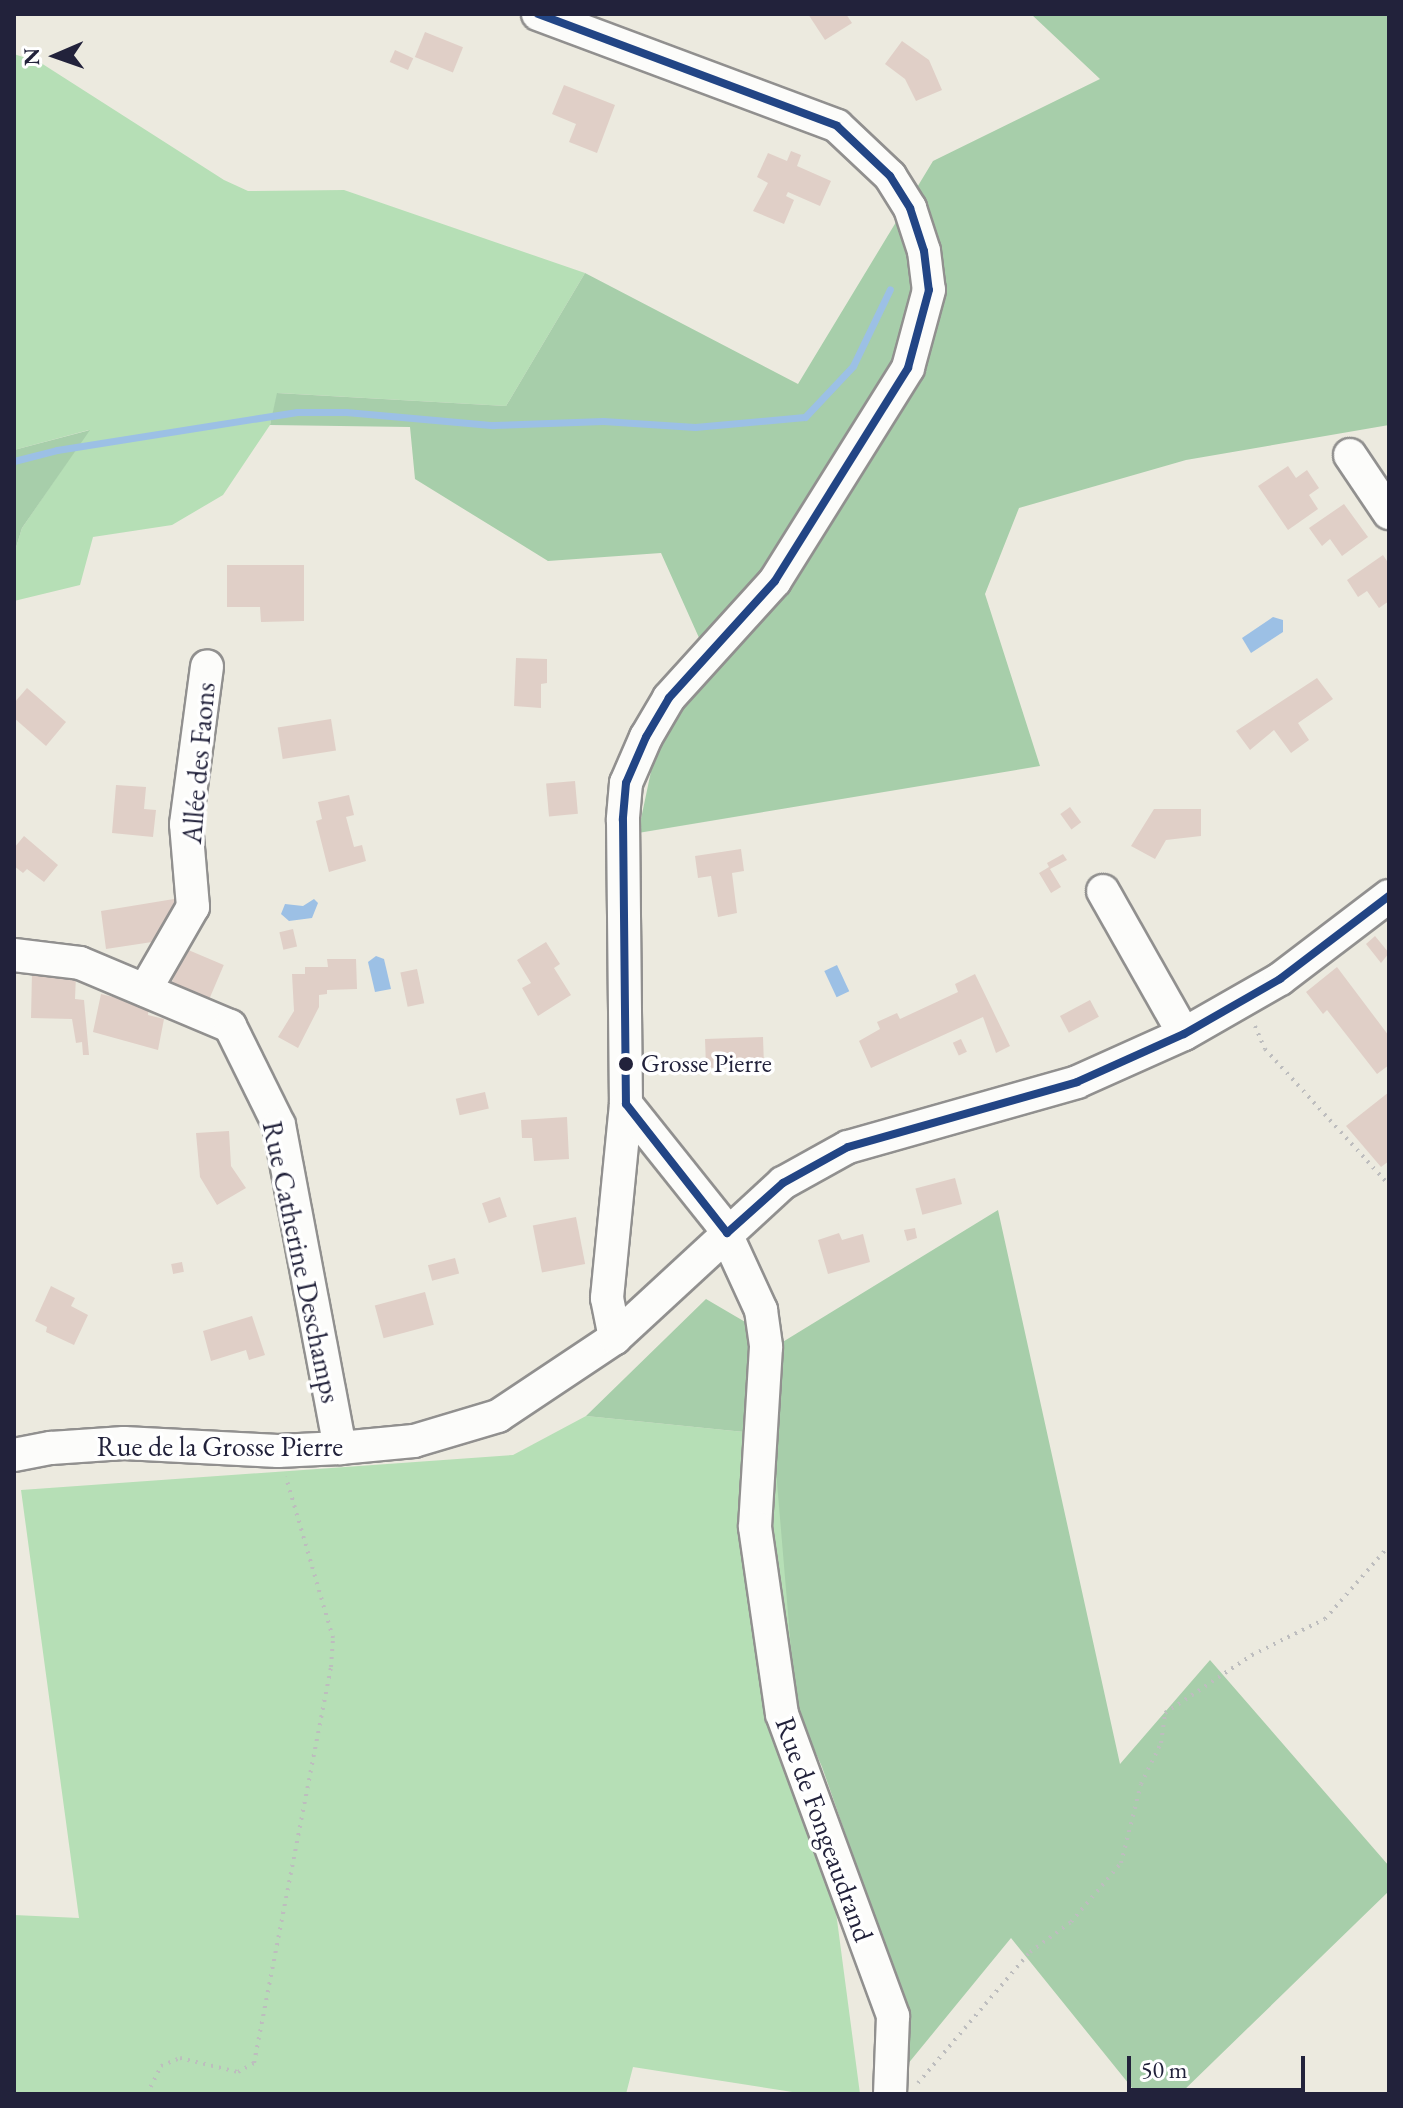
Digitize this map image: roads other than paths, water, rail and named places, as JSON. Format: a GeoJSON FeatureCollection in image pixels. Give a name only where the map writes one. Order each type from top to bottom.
{"type":"FeatureCollection","features":[{"type":"Feature","properties":{"kind":"street"},"geometry":{"type":"LineString","coordinates":[[538,14],[837,126],[890,176],[910,208],[924,251],[929,290],[908,368],[775,581],[669,698],[646,737],[626,783],[623,836],[626,1104],[607,1298],[615,1338]]}},
{"type":"Feature","properties":{"kind":"street"},"geometry":{"type":"LineString","coordinates":[[1350,455],[1389,513]]}},
{"type":"Feature","properties":{"kind":"street","name":"Allée des Faons"},"geometry":{"type":"LineString","coordinates":[[145,990],[193,907],[186,824],[207,666]]}},
{"type":"Feature","properties":{"kind":"street"},"geometry":{"type":"LineString","coordinates":[[1103,891],[1184,1034]]}},
{"type":"Feature","properties":{"kind":"street","name":"Rue de la Grosse Pierre"},"geometry":{"type":"LineString","coordinates":[[14,1455],[51,1448],[124,1443],[278,1451],[340,1448],[414,1441],[498,1416],[615,1338],[783,1183],[848,1147],[1077,1082],[1184,1034],[1280,979],[1389,896]]}},
{"type":"Feature","properties":{"kind":"street","name":"Rue Catherine Deschamps"},"geometry":{"type":"LineString","coordinates":[[14,956],[80,963],[230,1026],[279,1125],[340,1448]]}},
{"type":"Feature","properties":{"kind":"street","name":"Rue de Fongeaudrand"},"geometry":{"type":"LineString","coordinates":[[626,1104],[727,1233],[761,1310],[766,1347],[755,1527],[782,1714],[893,2016],[890,2094]]}},
{"type":"Feature","properties":{"kind":"water"},"geometry":{"type":"Polygon","coordinates":[[[1273,617],[1283,620],[1283,632],[1251,653],[1242,638],[1273,617]]]}},
{"type":"Feature","properties":{"kind":"water"},"geometry":{"type":"Polygon","coordinates":[[[314,899],[318,903],[312,918],[289,921],[281,914],[285,904],[303,906],[314,899]]]}},
{"type":"Feature","properties":{"kind":"water"},"geometry":{"type":"Polygon","coordinates":[[[376,956],[384,959],[391,989],[375,992],[368,962],[376,956]]]}},
{"type":"Feature","properties":{"kind":"water"},"geometry":{"type":"Polygon","coordinates":[[[837,965],[849,991],[837,997],[824,971],[837,965]]]}},
{"type":"Feature","properties":{"kind":"waterway"},"geometry":{"type":"LineString","coordinates":[[14,461],[57,450],[297,412],[346,412],[493,425],[603,421],[695,427],[805,417],[853,366],[890,289]]}},
{"type":"Feature","properties":{"kind":"place","name":"Grosse Pierre"},"geometry":{"type":"Point","coordinates":[626,1064]}}]}
